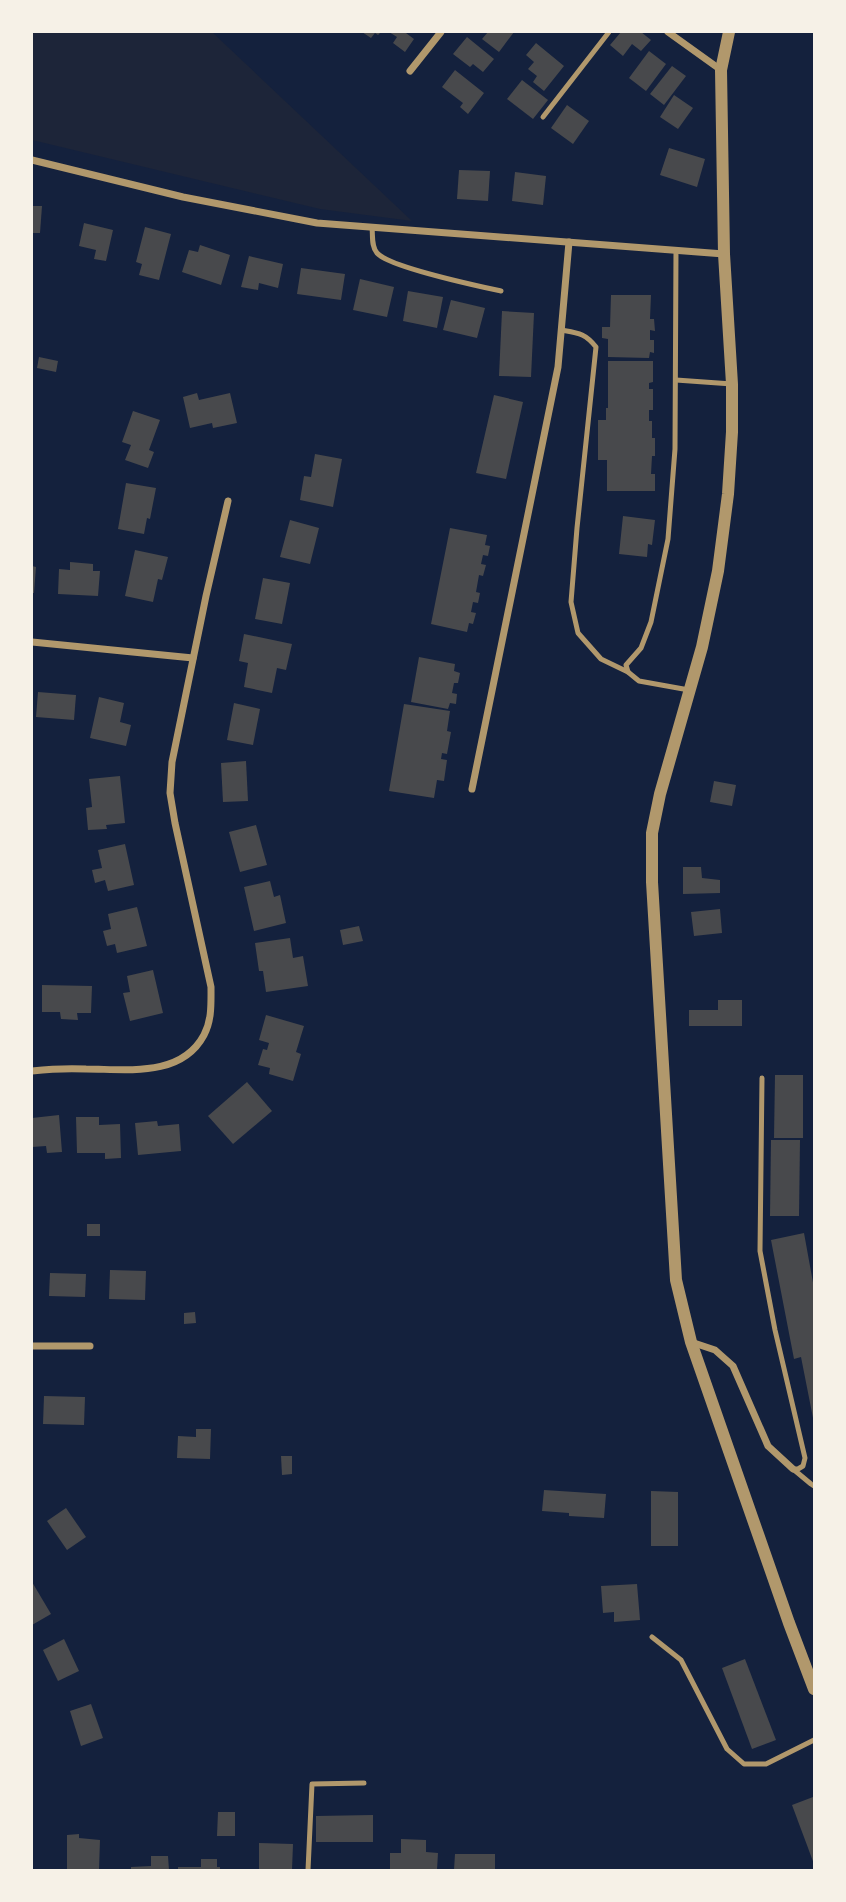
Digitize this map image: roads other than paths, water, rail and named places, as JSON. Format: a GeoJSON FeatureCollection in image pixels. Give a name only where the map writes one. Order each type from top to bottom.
{"type":"FeatureCollection","features":[{"type":"Feature","properties":{"kind":"street"},"geometry":{"type":"LineString","coordinates":[[410,71],[440,32]]}},
{"type":"Feature","properties":{"kind":"street"},"geometry":{"type":"LineString","coordinates":[[668,32],[721,70]]}},
{"type":"Feature","properties":{"kind":"street"},"geometry":{"type":"LineString","coordinates":[[729,32],[721,70],[724,254],[732,384],[728,494],[718,570],[702,648],[660,794],[652,833],[652,882],[676,1280],[691,1342],[814,1689]]}},
{"type":"Feature","properties":{"kind":"street"},"geometry":{"type":"LineString","coordinates":[[32,160],[183,197],[317,223],[724,254]]}},
{"type":"Feature","properties":{"kind":"street"},"geometry":{"type":"LineString","coordinates":[[472,789],[558,367],[569,242]]}},
{"type":"Feature","properties":{"kind":"street"},"geometry":{"type":"LineString","coordinates":[[32,1071],[159,1067],[176,1062],[191,1051],[204,1036],[211,1015],[211,987],[170,793],[172,762],[228,501]]}},
{"type":"Feature","properties":{"kind":"street"},"geometry":{"type":"LineString","coordinates":[[32,642],[194,658]]}},
{"type":"Feature","properties":{"kind":"street"},"geometry":{"type":"LineString","coordinates":[[691,1342],[715,1350],[733,1366],[768,1446],[793,1469]]}},
{"type":"Feature","properties":{"kind":"street"},"geometry":{"type":"LineString","coordinates":[[32,1346],[90,1346]]}},
{"type":"Feature","properties":{"kind":"lane"},"geometry":{"type":"LineString","coordinates":[[543,117],[609,32]]}},
{"type":"Feature","properties":{"kind":"lane"},"geometry":{"type":"LineString","coordinates":[[372,227],[373,248],[379,256],[400,265],[501,291]]}},
{"type":"Feature","properties":{"kind":"lane"},"geometry":{"type":"LineString","coordinates":[[628,672],[626,665],[641,648],[651,622],[668,539],[675,449],[676,250]]}},
{"type":"Feature","properties":{"kind":"lane"},"geometry":{"type":"LineString","coordinates":[[561,330],[579,333],[589,338],[596,347],[571,602],[578,633],[601,659],[628,672],[639,681],[690,690]]}},
{"type":"Feature","properties":{"kind":"lane"},"geometry":{"type":"LineString","coordinates":[[676,380],[732,384]]}},
{"type":"Feature","properties":{"kind":"lane"},"geometry":{"type":"LineString","coordinates":[[762,1078],[760,1251],[775,1330],[805,1458],[803,1466],[793,1469]]}},
{"type":"Feature","properties":{"kind":"lane"},"geometry":{"type":"LineString","coordinates":[[793,1469],[814,1486]]}},
{"type":"Feature","properties":{"kind":"lane"},"geometry":{"type":"LineString","coordinates":[[652,1637],[681,1660],[727,1749],[744,1763],[766,1764],[814,1740]]}},
{"type":"Feature","properties":{"kind":"lane"},"geometry":{"type":"LineString","coordinates":[[308,1871],[312,1784],[363,1783]]}}]}
